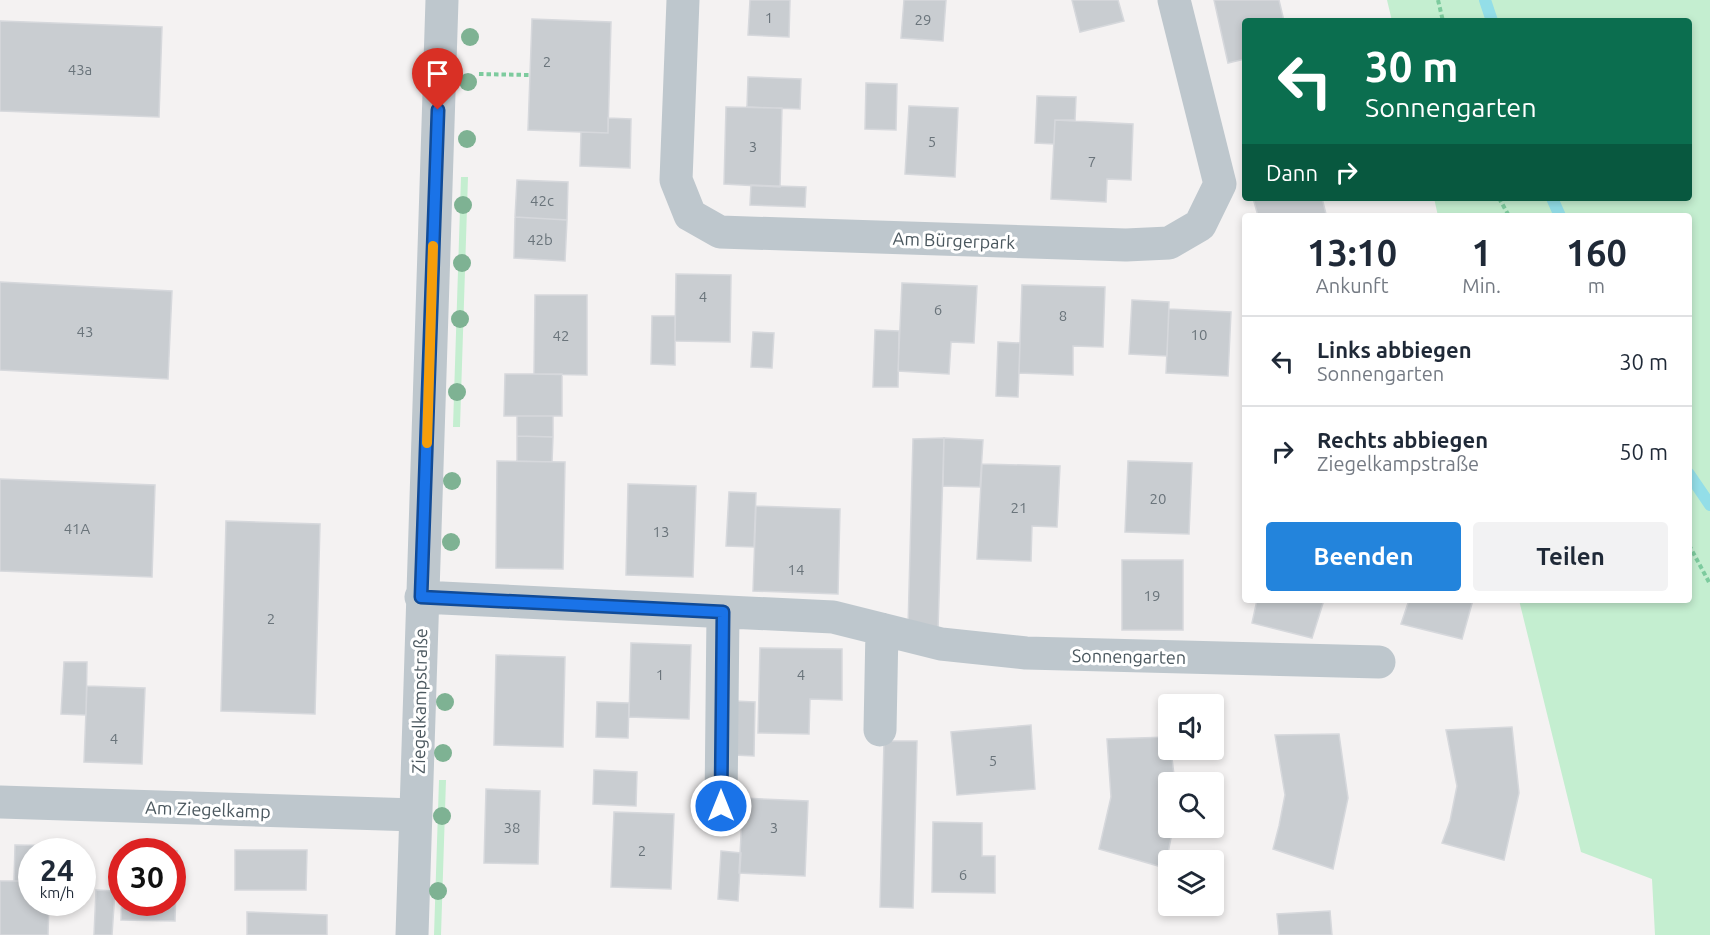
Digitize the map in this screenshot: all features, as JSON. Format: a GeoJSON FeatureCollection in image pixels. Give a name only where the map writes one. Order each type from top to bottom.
{"type":"FeatureCollection","features":[{"type":"Feature","properties":{"kind":"street","name":"Ziegelkampstraße"},"geometry":{"type":"LineString","coordinates":[[412,935],[421,597],[442,0]]}},
{"type":"Feature","properties":{"kind":"street","name":"Am Bürgerpark"},"geometry":{"type":"LineString","coordinates":[[683,0],[676,180],[690,215],[720,232],[1126,245],[1169,243],[1200,225],[1220,184],[1174,0]]}},
{"type":"Feature","properties":{"kind":"street","name":"Sonnengarten"},"geometry":{"type":"LineString","coordinates":[[421,597],[833,617],[941,644],[1026,653],[1379,662]]}},
{"type":"Feature","properties":{"kind":"street"},"geometry":{"type":"LineString","coordinates":[[721,806],[723,612]]}},
{"type":"Feature","properties":{"kind":"street"},"geometry":{"type":"LineString","coordinates":[[880,730],[882,629]]}},
{"type":"Feature","properties":{"kind":"street","name":"Am Ziegelkamp"},"geometry":{"type":"LineString","coordinates":[[0,802],[416,815]]}},
{"type":"Feature","properties":{"kind":"path"},"geometry":{"type":"LineString","coordinates":[[1438,0],[1442,18]]}},
{"type":"Feature","properties":{"kind":"path"},"geometry":{"type":"LineString","coordinates":[[478,74],[530,75]]}},
{"type":"Feature","properties":{"kind":"path"},"geometry":{"type":"LineString","coordinates":[[1692,551],[1710,584]]}},
{"type":"Feature","properties":{"kind":"green space"},"geometry":{"type":"Polygon","coordinates":[[[1387,0],[1710,0],[1710,935],[1655,935],[1652,879],[1581,852],[1520,603],[1692,603],[1692,213],[1437,213],[1435,201],[1692,201],[1692,18],[1391,18],[1387,0]]]}},
{"type":"Feature","properties":{"kind":"green space"},"geometry":{"type":"Polygon","coordinates":[[[461,177],[468,177],[460,427],[453,427],[461,177]]]}},
{"type":"Feature","properties":{"kind":"green space"},"geometry":{"type":"Polygon","coordinates":[[[439,780],[446,780],[441,935],[434,935],[439,780]]]}},
{"type":"Feature","properties":{"kind":"building"},"geometry":{"type":"Polygon","coordinates":[[[750,0],[790,0],[789,37],[748,35],[750,0]]]}},
{"type":"Feature","properties":{"kind":"building"},"geometry":{"type":"Polygon","coordinates":[[[904,0],[946,0],[943,41],[901,38],[904,0]]]}},
{"type":"Feature","properties":{"kind":"building"},"geometry":{"type":"Polygon","coordinates":[[[1072,0],[1118,0],[1124,21],[1080,32],[1072,0]]]}},
{"type":"Feature","properties":{"kind":"building"},"geometry":{"type":"Polygon","coordinates":[[[1214,0],[1279,0],[1283,18],[1242,18],[1242,60],[1228,63],[1214,0]]]}},
{"type":"Feature","properties":{"kind":"building"},"geometry":{"type":"Polygon","coordinates":[[[532,19],[611,22],[608,133],[528,130],[532,19]]]}},
{"type":"Feature","properties":{"kind":"building"},"geometry":{"type":"Polygon","coordinates":[[[0,21],[162,27],[159,117],[0,111],[0,21]]]}},
{"type":"Feature","properties":{"kind":"building"},"geometry":{"type":"Polygon","coordinates":[[[748,77],[801,79],[800,109],[747,107],[748,77]]]}},
{"type":"Feature","properties":{"kind":"building"},"geometry":{"type":"Polygon","coordinates":[[[866,83],[897,84],[896,130],[865,129],[866,83]]]}},
{"type":"Feature","properties":{"kind":"building"},"geometry":{"type":"Polygon","coordinates":[[[1037,96],[1076,97],[1075,120],[1055,120],[1054,144],[1035,143],[1037,96]]]}},
{"type":"Feature","properties":{"kind":"building"},"geometry":{"type":"Polygon","coordinates":[[[909,106],[958,108],[955,177],[905,174],[909,106]]]}},
{"type":"Feature","properties":{"kind":"building"},"geometry":{"type":"Polygon","coordinates":[[[726,107],[782,108],[780,187],[724,184],[726,107]]]}},
{"type":"Feature","properties":{"kind":"building"},"geometry":{"type":"Polygon","coordinates":[[[608,118],[631,119],[630,168],[580,166],[581,132],[608,133],[608,118]]]}},
{"type":"Feature","properties":{"kind":"building"},"geometry":{"type":"Polygon","coordinates":[[[1055,120],[1133,124],[1131,180],[1107,179],[1106,202],[1051,199],[1055,120]]]}},
{"type":"Feature","properties":{"kind":"building"},"geometry":{"type":"Polygon","coordinates":[[[517,180],[568,182],[567,220],[515,217],[517,180]]]}},
{"type":"Feature","properties":{"kind":"building"},"geometry":{"type":"Polygon","coordinates":[[[751,185],[806,187],[805,207],[750,205],[751,185]]]}},
{"type":"Feature","properties":{"kind":"building"},"geometry":{"type":"Polygon","coordinates":[[[1254,201],[1323,201],[1326,213],[1257,213],[1254,201]]]}},
{"type":"Feature","properties":{"kind":"building"},"geometry":{"type":"Polygon","coordinates":[[[515,217],[567,220],[565,261],[514,258],[515,217]]]}},
{"type":"Feature","properties":{"kind":"building"},"geometry":{"type":"Polygon","coordinates":[[[676,274],[731,275],[730,342],[675,341],[676,274]]]}},
{"type":"Feature","properties":{"kind":"building"},"geometry":{"type":"Polygon","coordinates":[[[0,282],[172,291],[168,379],[0,370],[0,282]]]}},
{"type":"Feature","properties":{"kind":"building"},"geometry":{"type":"Polygon","coordinates":[[[902,283],[977,286],[974,343],[951,342],[949,374],[898,371],[902,283]]]}},
{"type":"Feature","properties":{"kind":"building"},"geometry":{"type":"Polygon","coordinates":[[[1022,285],[1105,287],[1103,347],[1073,346],[1073,375],[1019,373],[1022,285]]]}},
{"type":"Feature","properties":{"kind":"building"},"geometry":{"type":"Polygon","coordinates":[[[535,295],[587,295],[587,375],[534,374],[535,295]]]}},
{"type":"Feature","properties":{"kind":"building"},"geometry":{"type":"Polygon","coordinates":[[[1132,300],[1169,302],[1167,356],[1129,354],[1132,300]]]}},
{"type":"Feature","properties":{"kind":"building"},"geometry":{"type":"Polygon","coordinates":[[[1169,309],[1231,312],[1228,376],[1166,373],[1169,309]]]}},
{"type":"Feature","properties":{"kind":"building"},"geometry":{"type":"Polygon","coordinates":[[[652,316],[675,316],[675,365],[651,364],[652,316]]]}},
{"type":"Feature","properties":{"kind":"building"},"geometry":{"type":"Polygon","coordinates":[[[875,330],[899,331],[898,387],[873,387],[875,330]]]}},
{"type":"Feature","properties":{"kind":"building"},"geometry":{"type":"Polygon","coordinates":[[[753,332],[774,333],[772,368],[751,367],[753,332]]]}},
{"type":"Feature","properties":{"kind":"building"},"geometry":{"type":"Polygon","coordinates":[[[998,342],[1020,343],[1018,397],[996,396],[998,342]]]}},
{"type":"Feature","properties":{"kind":"building"},"geometry":{"type":"Polygon","coordinates":[[[505,374],[562,374],[562,416],[504,416],[505,374]]]}},
{"type":"Feature","properties":{"kind":"building"},"geometry":{"type":"Polygon","coordinates":[[[517,416],[553,416],[553,437],[517,436],[517,416]]]}},
{"type":"Feature","properties":{"kind":"building"},"geometry":{"type":"Polygon","coordinates":[[[517,436],[553,437],[552,462],[517,461],[517,436]]]}},
{"type":"Feature","properties":{"kind":"building"},"geometry":{"type":"Polygon","coordinates":[[[944,438],[983,440],[980,487],[943,486],[944,438]]]}},
{"type":"Feature","properties":{"kind":"building"},"geometry":{"type":"Polygon","coordinates":[[[944,438],[938,629],[908,628],[913,439],[944,438]]]}},
{"type":"Feature","properties":{"kind":"building"},"geometry":{"type":"Polygon","coordinates":[[[497,461],[565,462],[563,569],[496,568],[497,461]]]}},
{"type":"Feature","properties":{"kind":"building"},"geometry":{"type":"Polygon","coordinates":[[[1128,461],[1192,463],[1189,534],[1125,532],[1128,461]]]}},
{"type":"Feature","properties":{"kind":"building"},"geometry":{"type":"Polygon","coordinates":[[[982,464],[1060,466],[1057,527],[1032,526],[1031,561],[977,559],[982,464]]]}},
{"type":"Feature","properties":{"kind":"building"},"geometry":{"type":"Polygon","coordinates":[[[0,479],[155,485],[152,577],[0,571],[0,479]]]}},
{"type":"Feature","properties":{"kind":"building"},"geometry":{"type":"Polygon","coordinates":[[[628,484],[696,486],[693,577],[626,575],[628,484]]]}},
{"type":"Feature","properties":{"kind":"building"},"geometry":{"type":"Polygon","coordinates":[[[729,492],[756,493],[754,547],[726,546],[729,492]]]}},
{"type":"Feature","properties":{"kind":"building"},"geometry":{"type":"Polygon","coordinates":[[[756,506],[840,509],[838,594],[753,591],[756,506]]]}},
{"type":"Feature","properties":{"kind":"building"},"geometry":{"type":"Polygon","coordinates":[[[226,521],[320,524],[315,714],[221,711],[226,521]]]}},
{"type":"Feature","properties":{"kind":"building"},"geometry":{"type":"Polygon","coordinates":[[[1122,560],[1183,560],[1183,630],[1122,630],[1122,560]]]}},
{"type":"Feature","properties":{"kind":"building"},"geometry":{"type":"Polygon","coordinates":[[[1256,603],[1323,603],[1312,638],[1252,623],[1256,603]]]}},
{"type":"Feature","properties":{"kind":"building"},"geometry":{"type":"Polygon","coordinates":[[[1408,603],[1472,603],[1462,639],[1401,624],[1408,603]]]}},
{"type":"Feature","properties":{"kind":"building"},"geometry":{"type":"Polygon","coordinates":[[[631,643],[691,645],[689,719],[629,717],[631,643]]]}},
{"type":"Feature","properties":{"kind":"building"},"geometry":{"type":"Polygon","coordinates":[[[760,648],[842,649],[842,700],[810,699],[809,734],[758,733],[760,648]]]}},
{"type":"Feature","properties":{"kind":"building"},"geometry":{"type":"Polygon","coordinates":[[[496,655],[565,657],[563,747],[494,745],[496,655]]]}},
{"type":"Feature","properties":{"kind":"building"},"geometry":{"type":"Polygon","coordinates":[[[64,662],[87,662],[86,715],[61,714],[64,662]]]}},
{"type":"Feature","properties":{"kind":"building"},"geometry":{"type":"Polygon","coordinates":[[[87,686],[145,688],[142,764],[84,762],[87,686]]]}},
{"type":"Feature","properties":{"kind":"building"},"geometry":{"type":"Polygon","coordinates":[[[735,701],[755,702],[754,756],[734,755],[735,701]]]}},
{"type":"Feature","properties":{"kind":"building"},"geometry":{"type":"Polygon","coordinates":[[[597,702],[629,703],[628,738],[596,737],[597,702]]]}},
{"type":"Feature","properties":{"kind":"building"},"geometry":{"type":"Polygon","coordinates":[[[1031,725],[1035,789],[957,795],[951,732],[1031,725]]]}},
{"type":"Feature","properties":{"kind":"building"},"geometry":{"type":"Polygon","coordinates":[[[1512,727],[1519,793],[1504,860],[1442,843],[1450,821],[1457,786],[1446,730],[1512,727]]]}},
{"type":"Feature","properties":{"kind":"building"},"geometry":{"type":"Polygon","coordinates":[[[1339,734],[1348,798],[1333,869],[1273,849],[1285,795],[1275,735],[1339,734]]]}},
{"type":"Feature","properties":{"kind":"building"},"geometry":{"type":"Polygon","coordinates":[[[1158,737],[1158,760],[1172,760],[1174,772],[1158,772],[1158,838],[1171,838],[1169,850],[1158,850],[1158,866],[1099,849],[1111,797],[1107,739],[1158,737]]]}},
{"type":"Feature","properties":{"kind":"building"},"geometry":{"type":"Polygon","coordinates":[[[884,741],[917,741],[913,908],[880,907],[884,741]]]}},
{"type":"Feature","properties":{"kind":"building"},"geometry":{"type":"Polygon","coordinates":[[[594,770],[637,772],[636,806],[593,804],[594,770]]]}},
{"type":"Feature","properties":{"kind":"building"},"geometry":{"type":"Polygon","coordinates":[[[486,789],[540,791],[538,864],[484,863],[486,789]]]}},
{"type":"Feature","properties":{"kind":"building"},"geometry":{"type":"Polygon","coordinates":[[[743,798],[808,801],[805,876],[739,873],[743,798]]]}},
{"type":"Feature","properties":{"kind":"building"},"geometry":{"type":"Polygon","coordinates":[[[614,812],[674,814],[671,889],[611,887],[614,812]]]}},
{"type":"Feature","properties":{"kind":"building"},"geometry":{"type":"Polygon","coordinates":[[[933,822],[982,823],[982,856],[995,856],[995,893],[932,892],[933,822]]]}},
{"type":"Feature","properties":{"kind":"building"},"geometry":{"type":"Polygon","coordinates":[[[15,845],[18,845],[18,881],[14,881],[15,845]]]}},
{"type":"Feature","properties":{"kind":"building"},"geometry":{"type":"Polygon","coordinates":[[[235,850],[307,850],[306,890],[235,890],[235,850]]]}},
{"type":"Feature","properties":{"kind":"building"},"geometry":{"type":"Polygon","coordinates":[[[721,851],[741,853],[738,901],[718,899],[721,851]]]}},
{"type":"Feature","properties":{"kind":"building"},"geometry":{"type":"Polygon","coordinates":[[[0,881],[18,881],[18,916],[49,916],[48,935],[0,935],[0,881]]]}},
{"type":"Feature","properties":{"kind":"building"},"geometry":{"type":"Polygon","coordinates":[[[96,890],[108,891],[108,916],[113,916],[112,935],[94,935],[96,890]]]}},
{"type":"Feature","properties":{"kind":"building"},"geometry":{"type":"Polygon","coordinates":[[[1330,911],[1332,935],[1279,935],[1277,914],[1330,911]]]}},
{"type":"Feature","properties":{"kind":"building"},"geometry":{"type":"Polygon","coordinates":[[[247,912],[327,915],[327,935],[247,935],[247,912]]]}},
{"type":"Feature","properties":{"kind":"building"},"geometry":{"type":"Polygon","coordinates":[[[121,916],[175,916],[175,921],[121,920],[121,916]]]}},
{"type":"Feature","properties":{"kind":"waterway"},"geometry":{"type":"LineString","coordinates":[[1485,0],[1491,18]]}},
{"type":"Feature","properties":{"kind":"waterway"},"geometry":{"type":"LineString","coordinates":[[1553,201],[1559,213]]}},
{"type":"Feature","properties":{"kind":"waterway"},"geometry":{"type":"LineString","coordinates":[[1692,478],[1710,505]]}},
{"type":"Feature","properties":{"kind":"slow traffic"},"geometry":{"type":"LineString","coordinates":[[427,443],[433,246]]}},
{"type":"Feature","properties":{"kind":"route"},"geometry":{"type":"LineString","coordinates":[[438,110],[421,597],[723,612],[721,806]]}}]}
